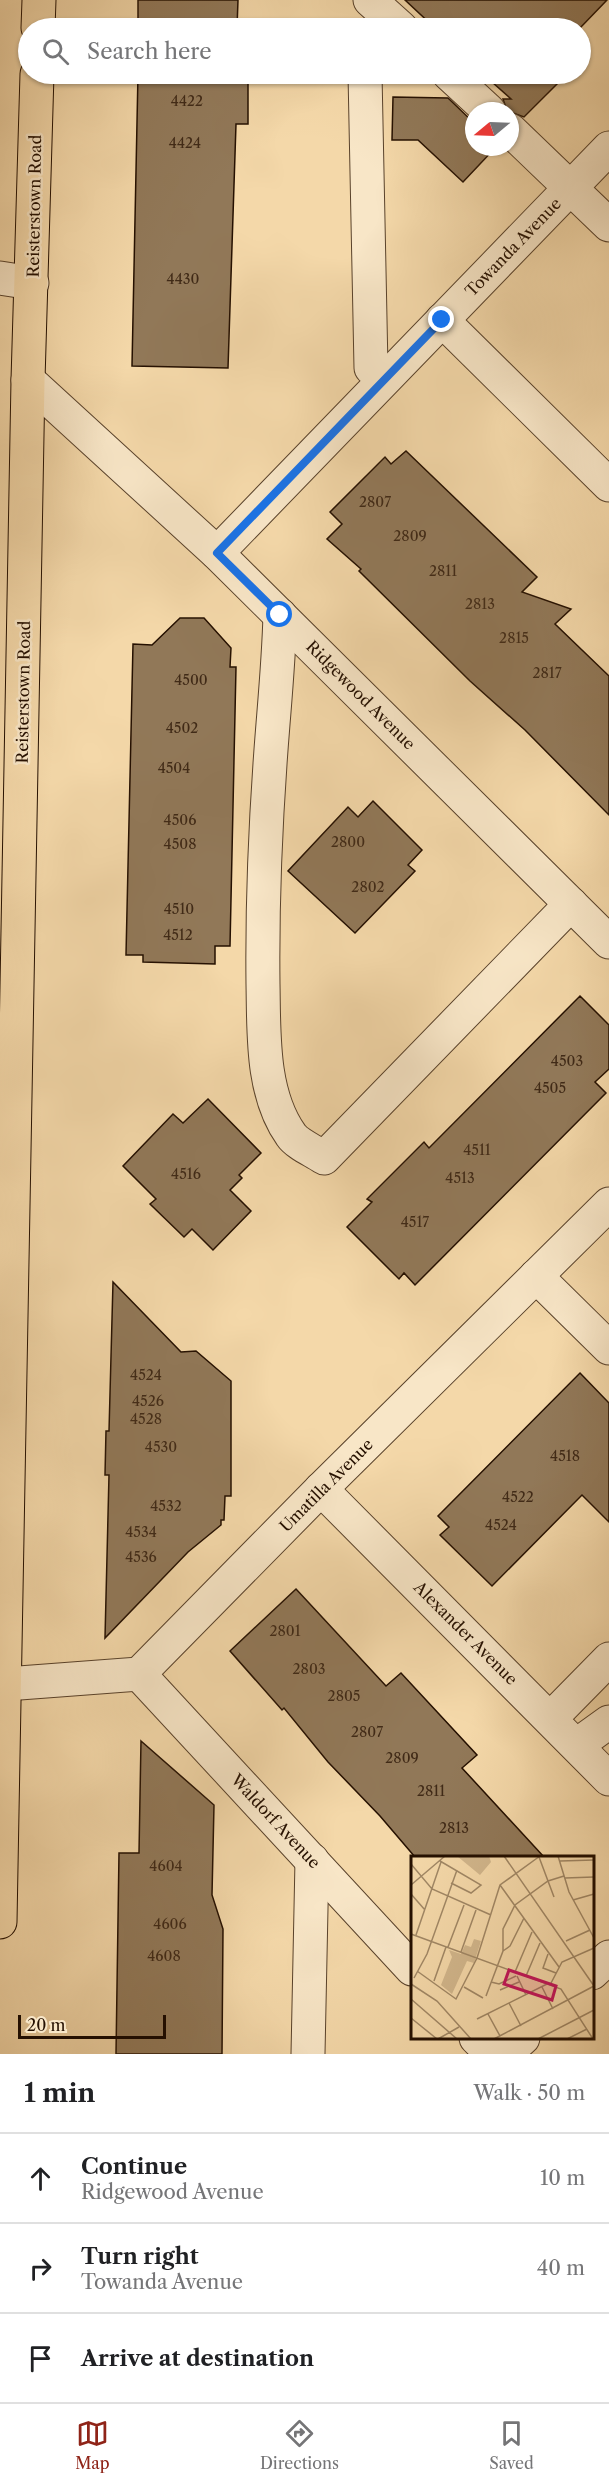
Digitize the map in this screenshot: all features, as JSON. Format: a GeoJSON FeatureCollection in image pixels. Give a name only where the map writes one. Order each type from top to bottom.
{"type":"FeatureCollection","features":[{"type":"Feature","properties":{"kind":"main road"},"geometry":{"type":"LineString","coordinates":[[38,18],[39,0]]}},
{"type":"Feature","properties":{"kind":"main road","name":"Reisterstown Road"},"geometry":{"type":"LineString","coordinates":[[0,1922],[6,1684],[7,1288],[37,84]]}},
{"type":"Feature","properties":{"kind":"street"},"geometry":{"type":"LineString","coordinates":[[363,0],[364,18]]}},
{"type":"Feature","properties":{"kind":"street"},"geometry":{"type":"LineString","coordinates":[[370,0],[389,18]]}},
{"type":"Feature","properties":{"kind":"street"},"geometry":{"type":"LineString","coordinates":[[365,84],[370,368]]}},
{"type":"Feature","properties":{"kind":"street"},"geometry":{"type":"LineString","coordinates":[[460,84],[479,102]]}},
{"type":"Feature","properties":{"kind":"street"},"geometry":{"type":"LineString","coordinates":[[519,138],[609,225]]}},
{"type":"Feature","properties":{"kind":"street","name":"Towanda Avenue"},"geometry":{"type":"LineString","coordinates":[[217,553],[609,148]]}},
{"type":"Feature","properties":{"kind":"street"},"geometry":{"type":"LineString","coordinates":[[0,278],[32,283]]}},
{"type":"Feature","properties":{"kind":"street"},"geometry":{"type":"LineString","coordinates":[[442,320],[609,485]]}},
{"type":"Feature","properties":{"kind":"street","name":"Ridgewood Avenue"},"geometry":{"type":"LineString","coordinates":[[28,380],[217,553],[609,942]]}},
{"type":"Feature","properties":{"kind":"street"},"geometry":{"type":"LineString","coordinates":[[280,615],[279,666],[273,724],[264,895],[264,1045],[270,1080],[281,1116],[292,1136],[324,1158],[571,904]]}},
{"type":"Feature","properties":{"kind":"street","name":"Umatilla Avenue"},"geometry":{"type":"LineString","coordinates":[[139,1674],[321,1489],[609,1204]]}},
{"type":"Feature","properties":{"kind":"street"},"geometry":{"type":"LineString","coordinates":[[536,1276],[609,1348]]}},
{"type":"Feature","properties":{"kind":"street","name":"Alexander Avenue"},"geometry":{"type":"LineString","coordinates":[[321,1489],[551,1718],[609,1779]]}},
{"type":"Feature","properties":{"kind":"street"},"geometry":{"type":"LineString","coordinates":[[551,1718],[609,1659]]}},
{"type":"Feature","properties":{"kind":"street"},"geometry":{"type":"LineString","coordinates":[[6,1684],[139,1674]]}},
{"type":"Feature","properties":{"kind":"street","name":"Waldorf Avenue"},"geometry":{"type":"LineString","coordinates":[[139,1674],[411,1968]]}},
{"type":"Feature","properties":{"kind":"street"},"geometry":{"type":"LineString","coordinates":[[577,1745],[609,1722]]}},
{"type":"Feature","properties":{"kind":"street"},"geometry":{"type":"LineString","coordinates":[[308,2054],[312,1860]]}},
{"type":"Feature","properties":{"kind":"street"},"geometry":{"type":"LineString","coordinates":[[594,1970],[609,1957]]}},
{"type":"Feature","properties":{"kind":"street"},"geometry":{"type":"LineString","coordinates":[[478,2039],[492,2054]]}},
{"type":"Feature","properties":{"kind":"street"},"geometry":{"type":"LineString","coordinates":[[505,2054],[521,2039]]}},
{"type":"Feature","properties":{"kind":"building"},"geometry":{"type":"Polygon","coordinates":[[[138,0],[238,0],[237,18],[138,18],[138,0]]]}},
{"type":"Feature","properties":{"kind":"building"},"geometry":{"type":"Polygon","coordinates":[[[405,0],[607,0],[590,18],[424,18],[405,0]]]}},
{"type":"Feature","properties":{"kind":"building"},"geometry":{"type":"Polygon","coordinates":[[[138,84],[248,84],[248,124],[236,124],[228,368],[132,366],[138,84]]]}},
{"type":"Feature","properties":{"kind":"building"},"geometry":{"type":"Polygon","coordinates":[[[494,84],[557,84],[524,117],[519,115],[519,102],[504,102],[503,99],[511,99],[494,84]]]}},
{"type":"Feature","properties":{"kind":"building"},"geometry":{"type":"Polygon","coordinates":[[[393,97],[448,98],[465,114],[465,156],[488,156],[463,182],[418,140],[392,140],[393,97]]]}},
{"type":"Feature","properties":{"kind":"building"},"geometry":{"type":"Polygon","coordinates":[[[406,451],[537,577],[522,592],[571,609],[555,624],[609,676],[609,815],[525,730],[470,681],[359,571],[361,569],[327,539],[342,524],[330,512],[385,457],[391,464],[406,451]]]}},
{"type":"Feature","properties":{"kind":"building"},"geometry":{"type":"Polygon","coordinates":[[[180,618],[204,618],[231,648],[230,667],[236,667],[230,946],[215,946],[215,964],[143,962],[143,955],[126,955],[133,644],[152,645],[180,618]]]}},
{"type":"Feature","properties":{"kind":"building"},"geometry":{"type":"Polygon","coordinates":[[[373,801],[422,850],[408,865],[415,871],[355,933],[288,871],[348,807],[358,817],[373,801]]]}},
{"type":"Feature","properties":{"kind":"building"},"geometry":{"type":"Polygon","coordinates":[[[580,996],[609,1025],[609,1069],[595,1082],[606,1093],[415,1285],[404,1273],[399,1279],[347,1227],[372,1202],[367,1199],[424,1142],[429,1148],[580,996]]]}},
{"type":"Feature","properties":{"kind":"building"},"geometry":{"type":"Polygon","coordinates":[[[208,1099],[261,1153],[239,1175],[242,1178],[230,1190],[251,1211],[213,1250],[192,1229],[184,1237],[150,1204],[156,1199],[123,1166],[173,1114],[183,1123],[208,1099]]]}},
{"type":"Feature","properties":{"kind":"building"},"geometry":{"type":"Polygon","coordinates":[[[113,1282],[181,1352],[196,1351],[231,1381],[231,1496],[225,1496],[224,1520],[221,1520],[221,1525],[188,1552],[105,1638],[109,1475],[105,1475],[106,1431],[109,1431],[113,1282]]]}},
{"type":"Feature","properties":{"kind":"building"},"geometry":{"type":"Polygon","coordinates":[[[580,1373],[609,1403],[609,1522],[582,1495],[492,1586],[440,1535],[449,1527],[438,1516],[580,1373]]]}},
{"type":"Feature","properties":{"kind":"building"},"geometry":{"type":"Polygon","coordinates":[[[296,1589],[386,1686],[401,1673],[477,1755],[462,1768],[543,1856],[414,1856],[380,1816],[328,1762],[284,1708],[282,1710],[230,1651],[296,1589]]]}},
{"type":"Feature","properties":{"kind":"building"},"geometry":{"type":"Polygon","coordinates":[[[141,1741],[214,1805],[212,1895],[223,1929],[222,2054],[116,2054],[119,1853],[139,1853],[141,1741]]]}},
{"type":"Feature","properties":{"kind":"route"},"geometry":{"type":"LineString","coordinates":[[280,615],[217,553],[442,320]]}}]}
